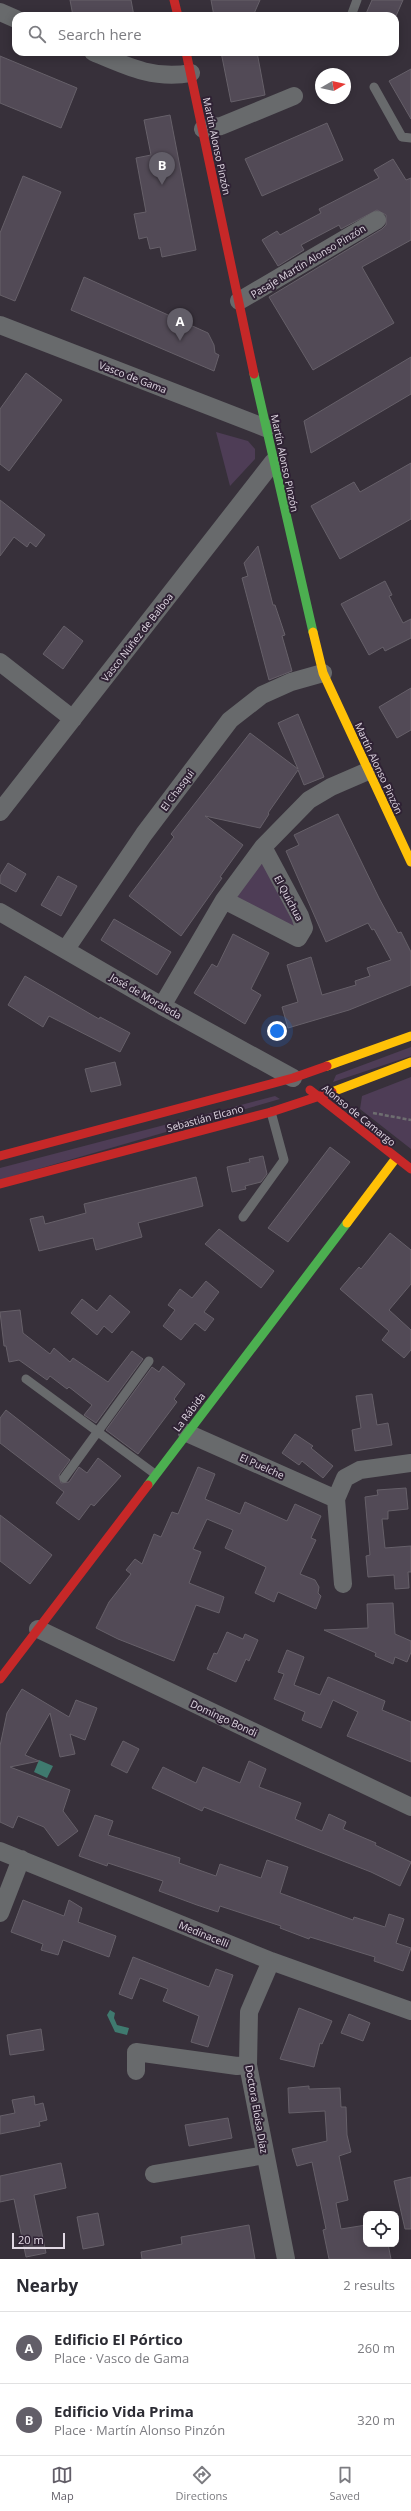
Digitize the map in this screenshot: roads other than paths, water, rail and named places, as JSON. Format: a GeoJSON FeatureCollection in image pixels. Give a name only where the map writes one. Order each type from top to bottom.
{"type":"FeatureCollection","features":[{"type":"Feature","properties":{"kind":"street"},"geometry":{"type":"LineString","coordinates":[[174,0],[177,12]]}},
{"type":"Feature","properties":{"kind":"street"},"geometry":{"type":"LineString","coordinates":[[0,12],[12,17]]}},
{"type":"Feature","properties":{"kind":"street"},"geometry":{"type":"LineString","coordinates":[[102,56],[136,71],[152,75],[168,76],[191,73]]}},
{"type":"Feature","properties":{"kind":"street","name":"Martín Alonso Pinzón"},"geometry":{"type":"LineString","coordinates":[[187,56],[272,462],[323,673],[411,862]]}},
{"type":"Feature","properties":{"kind":"street"},"geometry":{"type":"LineString","coordinates":[[203,129],[221,126],[294,96]]}},
{"type":"Feature","properties":{"kind":"street","name":"Pasaje Martín Alonso Pinzón"},"geometry":{"type":"LineString","coordinates":[[239,301],[377,220]]}},
{"type":"Feature","properties":{"kind":"street","name":"Vasco de Gama"},"geometry":{"type":"LineString","coordinates":[[0,325],[266,428]]}},
{"type":"Feature","properties":{"kind":"street","name":"Vasco Núñez de Balboa"},"geometry":{"type":"LineString","coordinates":[[0,812],[272,462]]}},
{"type":"Feature","properties":{"kind":"street"},"geometry":{"type":"LineString","coordinates":[[0,662],[73,720]]}},
{"type":"Feature","properties":{"kind":"street","name":"El Chasqui"},"geometry":{"type":"LineString","coordinates":[[66,949],[144,834],[230,720],[262,695],[291,682],[323,673]]}},
{"type":"Feature","properties":{"kind":"street"},"geometry":{"type":"LineString","coordinates":[[162,1006],[224,900],[263,847],[310,800],[331,787],[368,771]]}},
{"type":"Feature","properties":{"kind":"street","name":"El Quichua"},"geometry":{"type":"LineString","coordinates":[[224,900],[298,938],[304,928],[300,916],[263,847]]}},
{"type":"Feature","properties":{"kind":"street","name":"José de Moraleda"},"geometry":{"type":"LineString","coordinates":[[0,912],[162,1006],[293,1078]]}},
{"type":"Feature","properties":{"kind":"street","name":"Sebastián Elcano"},"geometry":{"type":"LineString","coordinates":[[0,1156],[293,1078],[411,1036]]}},
{"type":"Feature","properties":{"kind":"street","name":"Sebastián Elcano"},"geometry":{"type":"LineString","coordinates":[[0,1184],[271,1112],[320,1096],[411,1062]]}},
{"type":"Feature","properties":{"kind":"street","name":"Alonso de Camargo"},"geometry":{"type":"LineString","coordinates":[[293,1078],[320,1096],[411,1170]]}},
{"type":"Feature","properties":{"kind":"street","name":"La Rábida"},"geometry":{"type":"LineString","coordinates":[[0,1678],[396,1158]]}},
{"type":"Feature","properties":{"kind":"street","name":"El Puelche"},"geometry":{"type":"LineString","coordinates":[[187,1433],[336,1499]]}},
{"type":"Feature","properties":{"kind":"street"},"geometry":{"type":"LineString","coordinates":[[343,1584],[336,1499],[345,1478],[360,1470],[411,1463]]}},
{"type":"Feature","properties":{"kind":"street","name":"Domingo Bondi"},"geometry":{"type":"LineString","coordinates":[[38,1629],[411,1807]]}},
{"type":"Feature","properties":{"kind":"street","name":"Medinacelli"},"geometry":{"type":"LineString","coordinates":[[0,1851],[271,1961],[411,2011]]}},
{"type":"Feature","properties":{"kind":"street"},"geometry":{"type":"LineString","coordinates":[[0,1912],[21,1859]]}},
{"type":"Feature","properties":{"kind":"street","name":"Doctora Eloísa Díaz"},"geometry":{"type":"LineString","coordinates":[[271,1961],[249,2012],[248,2065],[286,2259]]}},
{"type":"Feature","properties":{"kind":"street"},"geometry":{"type":"LineString","coordinates":[[136,2071],[136,2052],[236,2066],[248,2065]]}},
{"type":"Feature","properties":{"kind":"street"},"geometry":{"type":"LineString","coordinates":[[154,2174],[265,2155]]}},
{"type":"Feature","properties":{"kind":"lane"},"geometry":{"type":"LineString","coordinates":[[352,12],[357,0]]}},
{"type":"Feature","properties":{"kind":"lane"},"geometry":{"type":"LineString","coordinates":[[374,87],[402,137],[411,138]]}},
{"type":"Feature","properties":{"kind":"lane"},"geometry":{"type":"LineString","coordinates":[[243,1217],[284,1160],[271,1112]]}},
{"type":"Feature","properties":{"kind":"lane"},"geometry":{"type":"LineString","coordinates":[[64,1478],[149,1361]]}},
{"type":"Feature","properties":{"kind":"lane"},"geometry":{"type":"LineString","coordinates":[[26,1379],[156,1474]]}},
{"type":"Feature","properties":{"kind":"place","name":"Edificio Vida Prima"},"geometry":{"type":"Point","coordinates":[162,185]}},
{"type":"Feature","properties":{"kind":"place","name":"Edificio El Pórtico"},"geometry":{"type":"Point","coordinates":[180,341]}}]}
